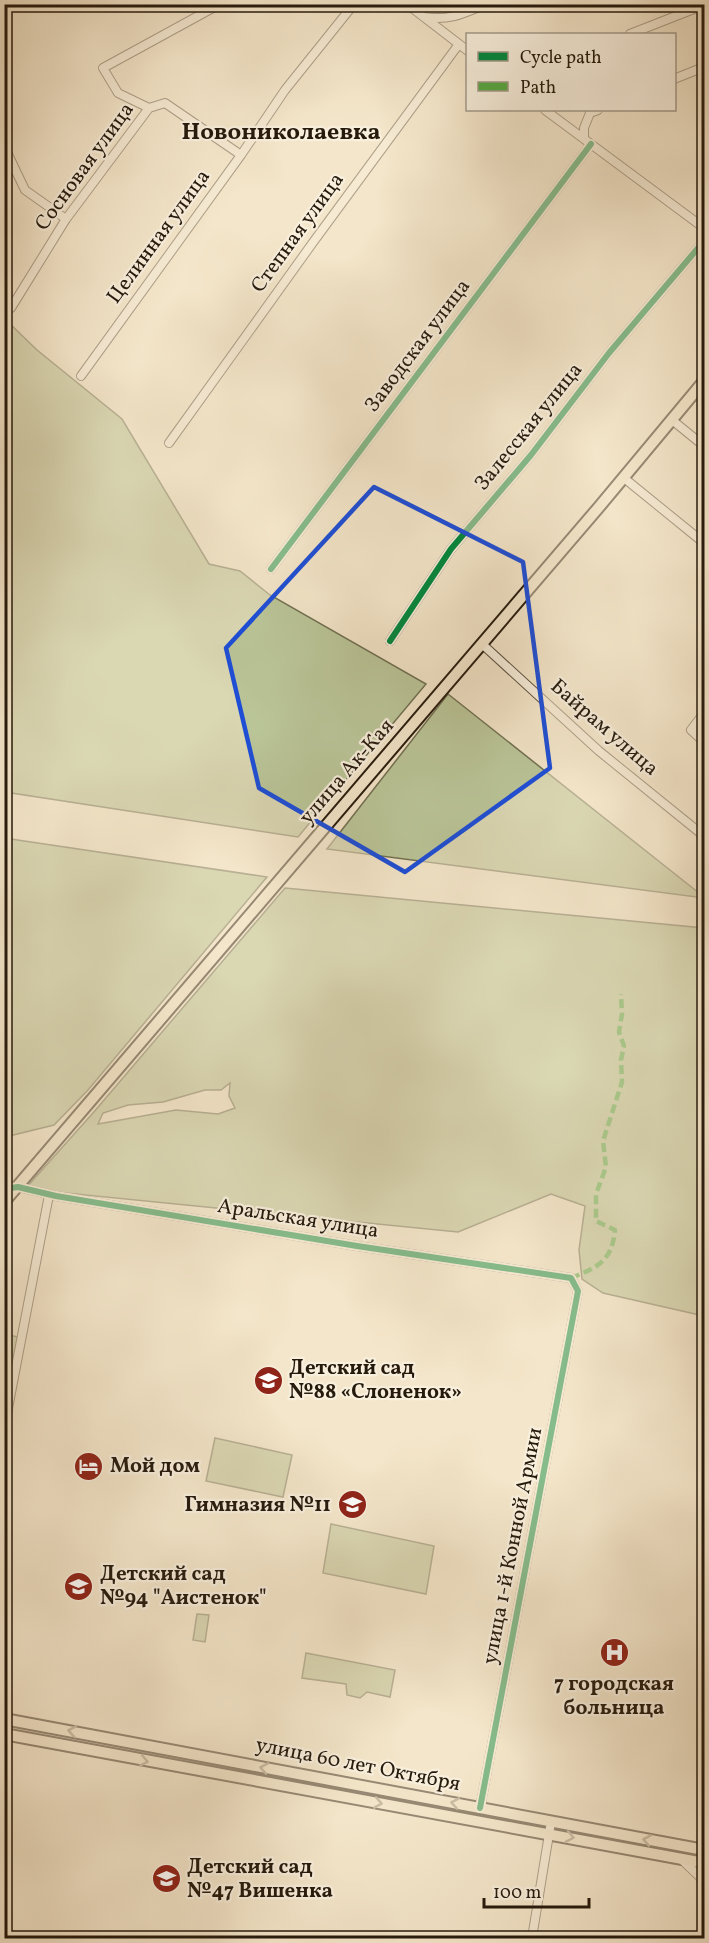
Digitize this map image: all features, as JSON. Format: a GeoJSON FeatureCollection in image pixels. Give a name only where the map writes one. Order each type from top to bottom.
{"type":"FeatureCollection","features":[{"type":"Feature","properties":{"kind":"main road","name":"улица Ак-Кая"},"geometry":{"type":"LineString","coordinates":[[18,1187],[705,381]]}},
{"type":"Feature","properties":{"kind":"main road"},"geometry":{"type":"LineString","coordinates":[[4,1202],[18,1187]]}},
{"type":"Feature","properties":{"kind":"main road","name":"улица 60 лет Октября"},"geometry":{"type":"LineString","coordinates":[[4,1719],[480,1808],[550,1827],[705,1863]]}},
{"type":"Feature","properties":{"kind":"main road","name":"улица 60 лет Октября"},"geometry":{"type":"LineString","coordinates":[[4,1734],[508,1828],[550,1827],[705,1850]]}},
{"type":"Feature","properties":{"kind":"main road"},"geometry":{"type":"LineString","coordinates":[[351,1798],[354,1785]]}},
{"type":"Feature","properties":{"kind":"street"},"geometry":{"type":"LineString","coordinates":[[149,108],[118,93],[103,68],[220,4]]}},
{"type":"Feature","properties":{"kind":"street","name":"Целинная улица"},"geometry":{"type":"LineString","coordinates":[[81,376],[241,155],[285,90],[354,4]]}},
{"type":"Feature","properties":{"kind":"street"},"geometry":{"type":"LineString","coordinates":[[407,4],[466,49]]}},
{"type":"Feature","properties":{"kind":"street"},"geometry":{"type":"LineString","coordinates":[[423,16],[440,19],[453,18],[486,4]]}},
{"type":"Feature","properties":{"kind":"street"},"geometry":{"type":"LineString","coordinates":[[633,33],[705,5]]}},
{"type":"Feature","properties":{"kind":"street","name":"Степная улица"},"geometry":{"type":"LineString","coordinates":[[170,443],[321,231],[459,44]]}},
{"type":"Feature","properties":{"kind":"street"},"geometry":{"type":"LineString","coordinates":[[676,79],[705,67]]}},
{"type":"Feature","properties":{"kind":"street","name":"Сосновая улица"},"geometry":{"type":"LineString","coordinates":[[11,308],[66,219],[149,108],[165,103],[241,155]]}},
{"type":"Feature","properties":{"kind":"street"},"geometry":{"type":"LineString","coordinates":[[546,111],[704,225]]}},
{"type":"Feature","properties":{"kind":"street","name":"Заводская улица"},"geometry":{"type":"LineString","coordinates":[[271,569],[588,141],[584,128],[590,113],[595,111]]}},
{"type":"Feature","properties":{"kind":"street"},"geometry":{"type":"LineString","coordinates":[[4,146],[25,190],[66,219]]}},
{"type":"Feature","properties":{"kind":"street","name":"Залесская улица"},"geometry":{"type":"LineString","coordinates":[[390,641],[451,549],[531,455],[609,352],[705,241]]}},
{"type":"Feature","properties":{"kind":"street"},"geometry":{"type":"LineString","coordinates":[[672,420],[705,446]]}},
{"type":"Feature","properties":{"kind":"street"},"geometry":{"type":"LineString","coordinates":[[624,478],[705,543]]}},
{"type":"Feature","properties":{"kind":"street","name":"Байрам улица"},"geometry":{"type":"LineString","coordinates":[[482,644],[599,751],[705,836]]}},
{"type":"Feature","properties":{"kind":"street"},"geometry":{"type":"LineString","coordinates":[[705,713],[691,730],[705,742]]}},
{"type":"Feature","properties":{"kind":"street","name":"Аральская улица"},"geometry":{"type":"LineString","coordinates":[[4,1189],[18,1187],[357,1246],[572,1278],[578,1291]]}},
{"type":"Feature","properties":{"kind":"street"},"geometry":{"type":"LineString","coordinates":[[4,1429],[49,1194]]}},
{"type":"Feature","properties":{"kind":"street","name":"улица 1-й Конной Армии"},"geometry":{"type":"LineString","coordinates":[[480,1808],[578,1291]]}},
{"type":"Feature","properties":{"kind":"street"},"geometry":{"type":"LineString","coordinates":[[532,1938],[550,1827]]}},
{"type":"Feature","properties":{"kind":"street"},"geometry":{"type":"LineString","coordinates":[[680,1858],[705,1881]]}},
{"type":"Feature","properties":{"kind":"highlighted area"},"geometry":{"type":"Polygon","coordinates":[[[374,487],[523,562],[550,768],[405,872],[259,788],[226,648],[374,487]]]}},
{"type":"Feature","properties":{"kind":"green space"},"geometry":{"type":"Polygon","coordinates":[[[5,319],[37,350],[122,419],[209,564],[240,571],[270,595],[426,684],[298,837],[5,792],[5,319]]]}},
{"type":"Feature","properties":{"kind":"green space"},"geometry":{"type":"Polygon","coordinates":[[[448,694],[704,897],[704,898],[327,849],[448,694]]]}},
{"type":"Feature","properties":{"kind":"green space"},"geometry":{"type":"Polygon","coordinates":[[[4,838],[267,877],[88,1090],[54,1125],[5,1137],[4,838]]]}},
{"type":"Feature","properties":{"kind":"green space"},"geometry":{"type":"Polygon","coordinates":[[[285,888],[704,928],[704,1316],[603,1293],[582,1279],[579,1250],[585,1206],[551,1194],[458,1232],[25,1189],[285,888]],[[230,1083],[221,1090],[205,1090],[163,1102],[128,1105],[103,1113],[98,1124],[176,1110],[218,1114],[235,1108],[229,1096],[230,1083]]]}},
{"type":"Feature","properties":{"kind":"green space"},"geometry":{"type":"Polygon","coordinates":[[[5,1334],[18,1337],[5,1402],[5,1334]]]}},
{"type":"Feature","properties":{"kind":"green space"},"geometry":{"type":"Polygon","coordinates":[[[215,1438],[292,1455],[283,1497],[206,1481],[215,1438]]]}},
{"type":"Feature","properties":{"kind":"green space"},"geometry":{"type":"Polygon","coordinates":[[[331,1524],[434,1546],[426,1594],[323,1573],[331,1524]]]}},
{"type":"Feature","properties":{"kind":"green space"},"geometry":{"type":"Polygon","coordinates":[[[197,1614],[209,1615],[205,1642],[193,1640],[197,1614]]]}},
{"type":"Feature","properties":{"kind":"green space"},"geometry":{"type":"Polygon","coordinates":[[[306,1653],[395,1670],[390,1697],[367,1692],[360,1698],[347,1695],[346,1684],[302,1678],[306,1653]]]}},
{"type":"Feature","properties":{"kind":"marked path"},"geometry":{"type":"LineString","coordinates":[[571,1278],[602,1262],[611,1249],[615,1230],[596,1221],[596,1194],[606,1167],[603,1141],[622,1082],[621,1060],[624,1046],[619,1032],[622,1014],[621,994]]}},
{"type":"Feature","properties":{"kind":"cycle path"},"geometry":{"type":"LineString","coordinates":[[271,569],[591,144]]}},
{"type":"Feature","properties":{"kind":"cycle path"},"geometry":{"type":"LineString","coordinates":[[390,641],[451,549],[531,455],[609,353],[704,241]]}},
{"type":"Feature","properties":{"kind":"cycle path"},"geometry":{"type":"LineString","coordinates":[[4,1189],[18,1187],[56,1196],[357,1246],[571,1278],[578,1291],[480,1808]]}},
{"type":"Feature","properties":{"kind":"place","name":"Детский сад №88 «Слоненок»"},"geometry":{"type":"Point","coordinates":[268,1380]}},
{"type":"Feature","properties":{"kind":"place","name":"Мой дом"},"geometry":{"type":"Point","coordinates":[89,1466]}},
{"type":"Feature","properties":{"kind":"place","name":"Гимназия №11"},"geometry":{"type":"Point","coordinates":[352,1505]}},
{"type":"Feature","properties":{"kind":"place","name":"Детский сад №94 \"Аистенок\""},"geometry":{"type":"Point","coordinates":[79,1586]}},
{"type":"Feature","properties":{"kind":"place","name":"7 городская больница"},"geometry":{"type":"Point","coordinates":[614,1653]}},
{"type":"Feature","properties":{"kind":"place","name":"Детский сад №47 Вишенка"},"geometry":{"type":"Point","coordinates":[166,1879]}},
{"type":"Feature","properties":{"kind":"district","name":"Новониколаевка"},"geometry":{"type":"Point","coordinates":[281,133]}}]}
